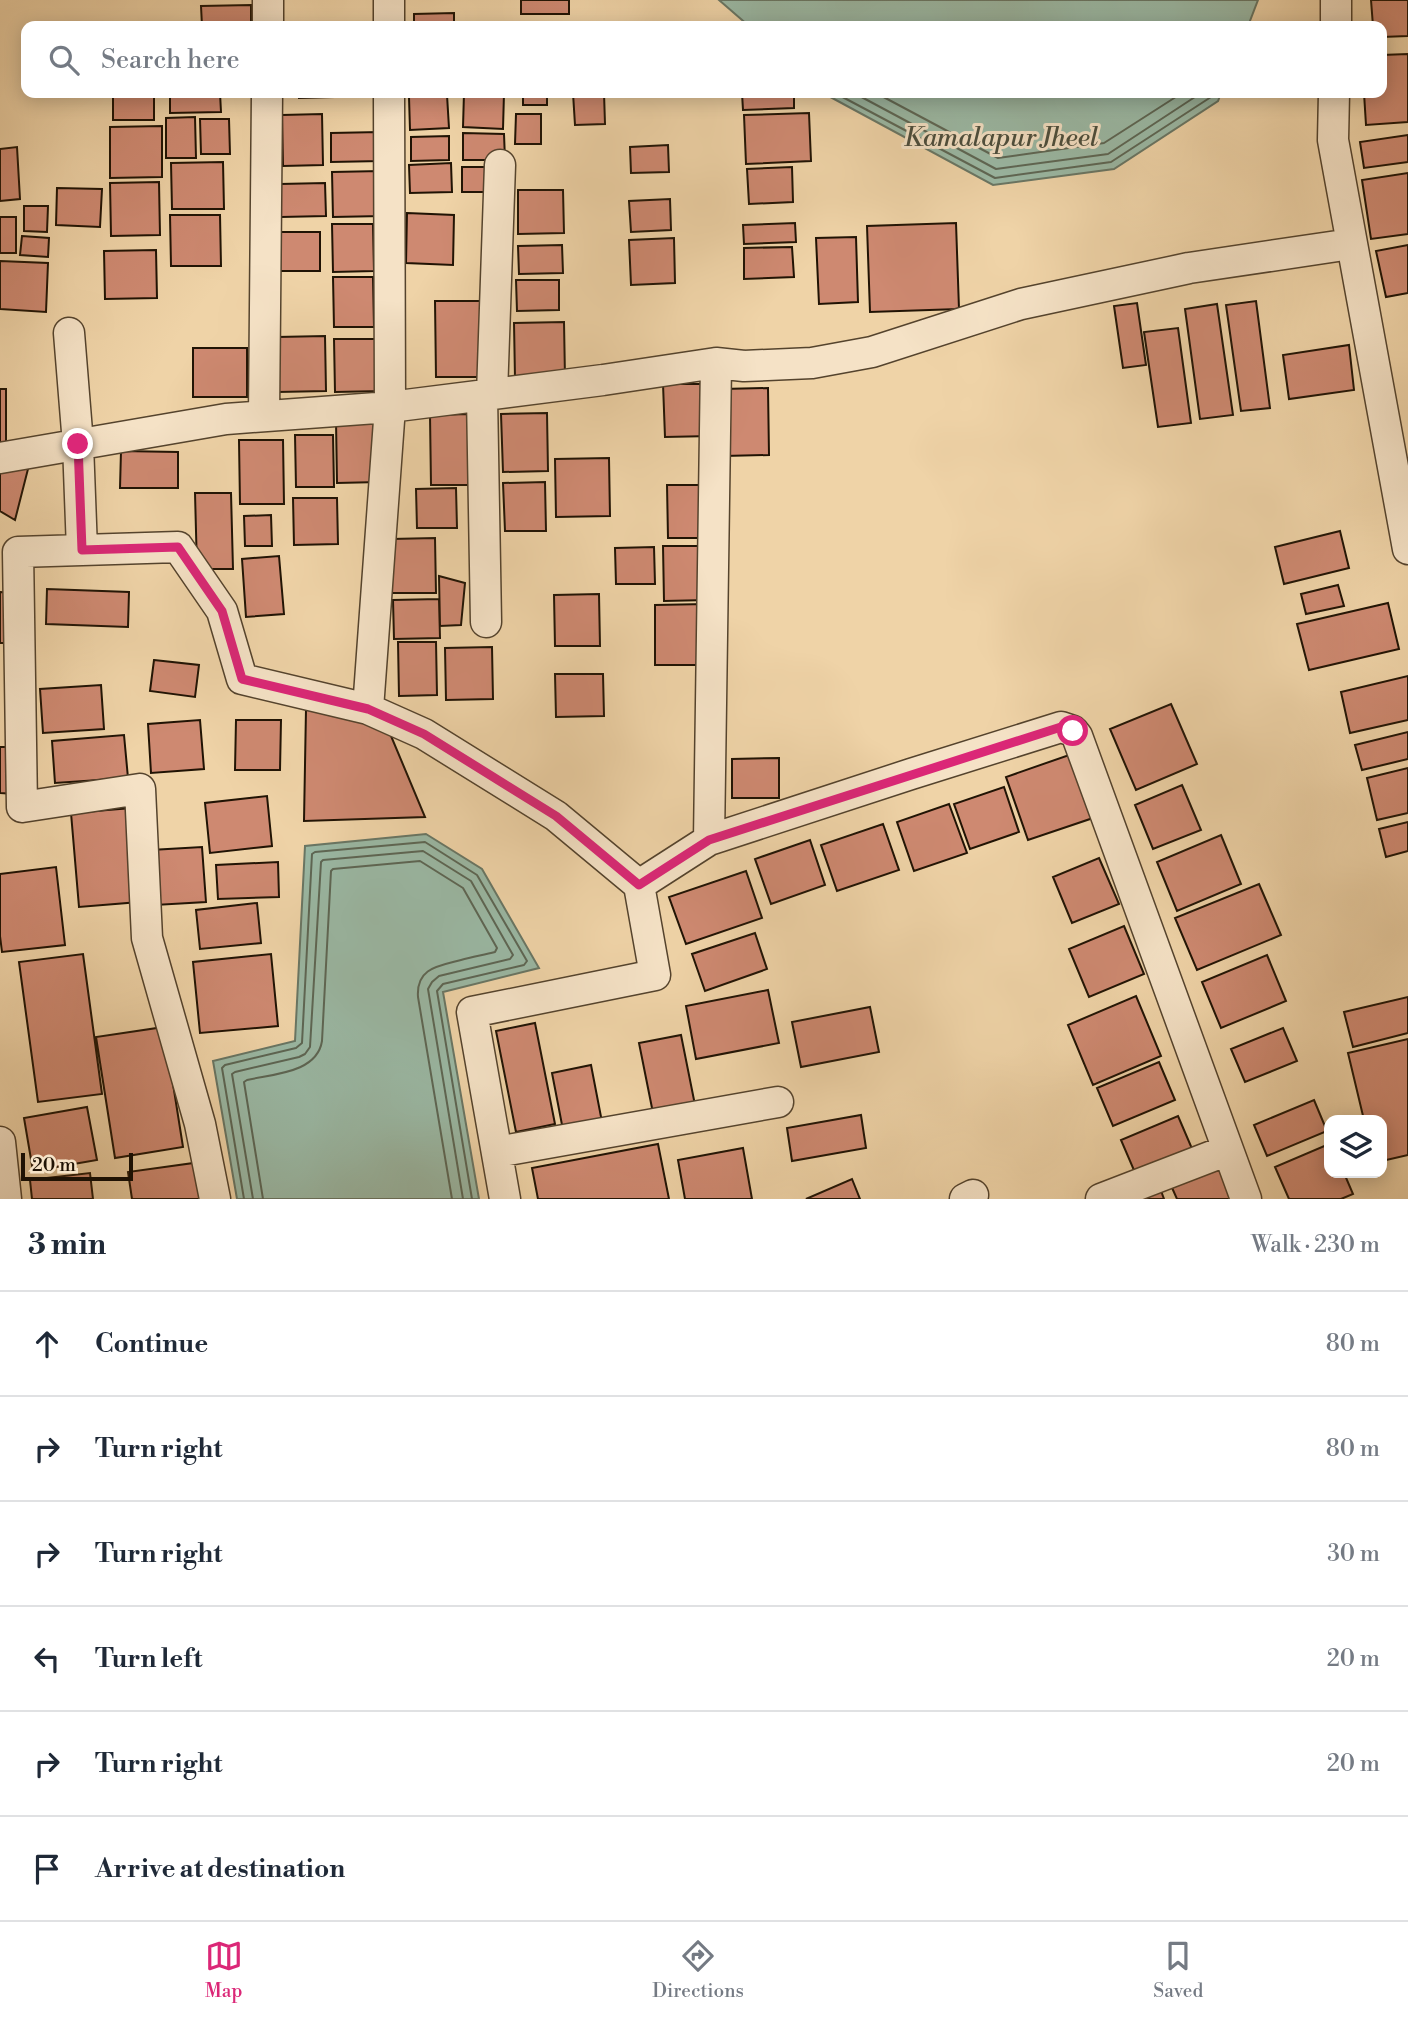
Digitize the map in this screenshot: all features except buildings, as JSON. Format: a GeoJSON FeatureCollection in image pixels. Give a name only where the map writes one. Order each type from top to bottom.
{"type":"FeatureCollection","features":[{"type":"Feature","properties":{"kind":"street"},"geometry":{"type":"LineString","coordinates":[[268,0],[268,21]]}},
{"type":"Feature","properties":{"kind":"street"},"geometry":{"type":"LineString","coordinates":[[389,0],[389,21]]}},
{"type":"Feature","properties":{"kind":"street"},"geometry":{"type":"LineString","coordinates":[[1336,0],[1336,21]]}},
{"type":"Feature","properties":{"kind":"street"},"geometry":{"type":"LineString","coordinates":[[264,416],[267,98]]}},
{"type":"Feature","properties":{"kind":"street"},"geometry":{"type":"LineString","coordinates":[[368,709],[390,407],[389,98]]}},
{"type":"Feature","properties":{"kind":"street"},"geometry":{"type":"LineString","coordinates":[[1334,98],[1333,140],[1408,549]]}},
{"type":"Feature","properties":{"kind":"street"},"geometry":{"type":"LineString","coordinates":[[486,622],[487,395],[500,165]]}},
{"type":"Feature","properties":{"kind":"street"},"geometry":{"type":"LineString","coordinates":[[0,458],[226,419],[390,407],[716,363],[744,366],[812,363],[872,352],[1021,304],[1189,268],[1351,244]]}},
{"type":"Feature","properties":{"kind":"street"},"geometry":{"type":"LineString","coordinates":[[69,333],[78,444],[82,550]]}},
{"type":"Feature","properties":{"kind":"street"},"geometry":{"type":"LineString","coordinates":[[709,840],[716,363]]}},
{"type":"Feature","properties":{"kind":"street"},"geometry":{"type":"LineString","coordinates":[[215,1199],[200,1124],[147,937],[139,789],[11,809],[18,552],[178,547],[222,611],[242,679],[368,709],[424,734],[556,816],[639,885],[655,975],[472,1012],[505,1199]]}},
{"type":"Feature","properties":{"kind":"street"},"geometry":{"type":"LineString","coordinates":[[639,885],[709,840],[1061,727],[1073,731],[1246,1199]]}},
{"type":"Feature","properties":{"kind":"street"},"geometry":{"type":"LineString","coordinates":[[497,1152],[778,1102]]}},
{"type":"Feature","properties":{"kind":"street"},"geometry":{"type":"LineString","coordinates":[[0,1142],[6,1199]]}},
{"type":"Feature","properties":{"kind":"street"},"geometry":{"type":"LineString","coordinates":[[1101,1199],[1228,1150]]}},
{"type":"Feature","properties":{"kind":"water"},"geometry":{"type":"Polygon","coordinates":[[[719,0],[1258,0],[1250,21],[743,21],[719,0]]]}},
{"type":"Feature","properties":{"kind":"water","name":"Kamalapur Jheel"},"geometry":{"type":"Polygon","coordinates":[[[832,98],[1219,98],[1114,169],[993,185],[832,98]]]}},
{"type":"Feature","properties":{"kind":"water"},"geometry":{"type":"Polygon","coordinates":[[[426,834],[482,869],[539,968],[443,992],[479,1199],[237,1199],[213,1061],[295,1041],[305,846],[426,834]]]}},
{"type":"Feature","properties":{"kind":"route"},"geometry":{"type":"LineString","coordinates":[[78,444],[82,550],[178,547],[222,611],[242,679],[368,709],[424,734],[556,816],[639,885],[709,840],[1061,727],[1073,731]]}}]}
